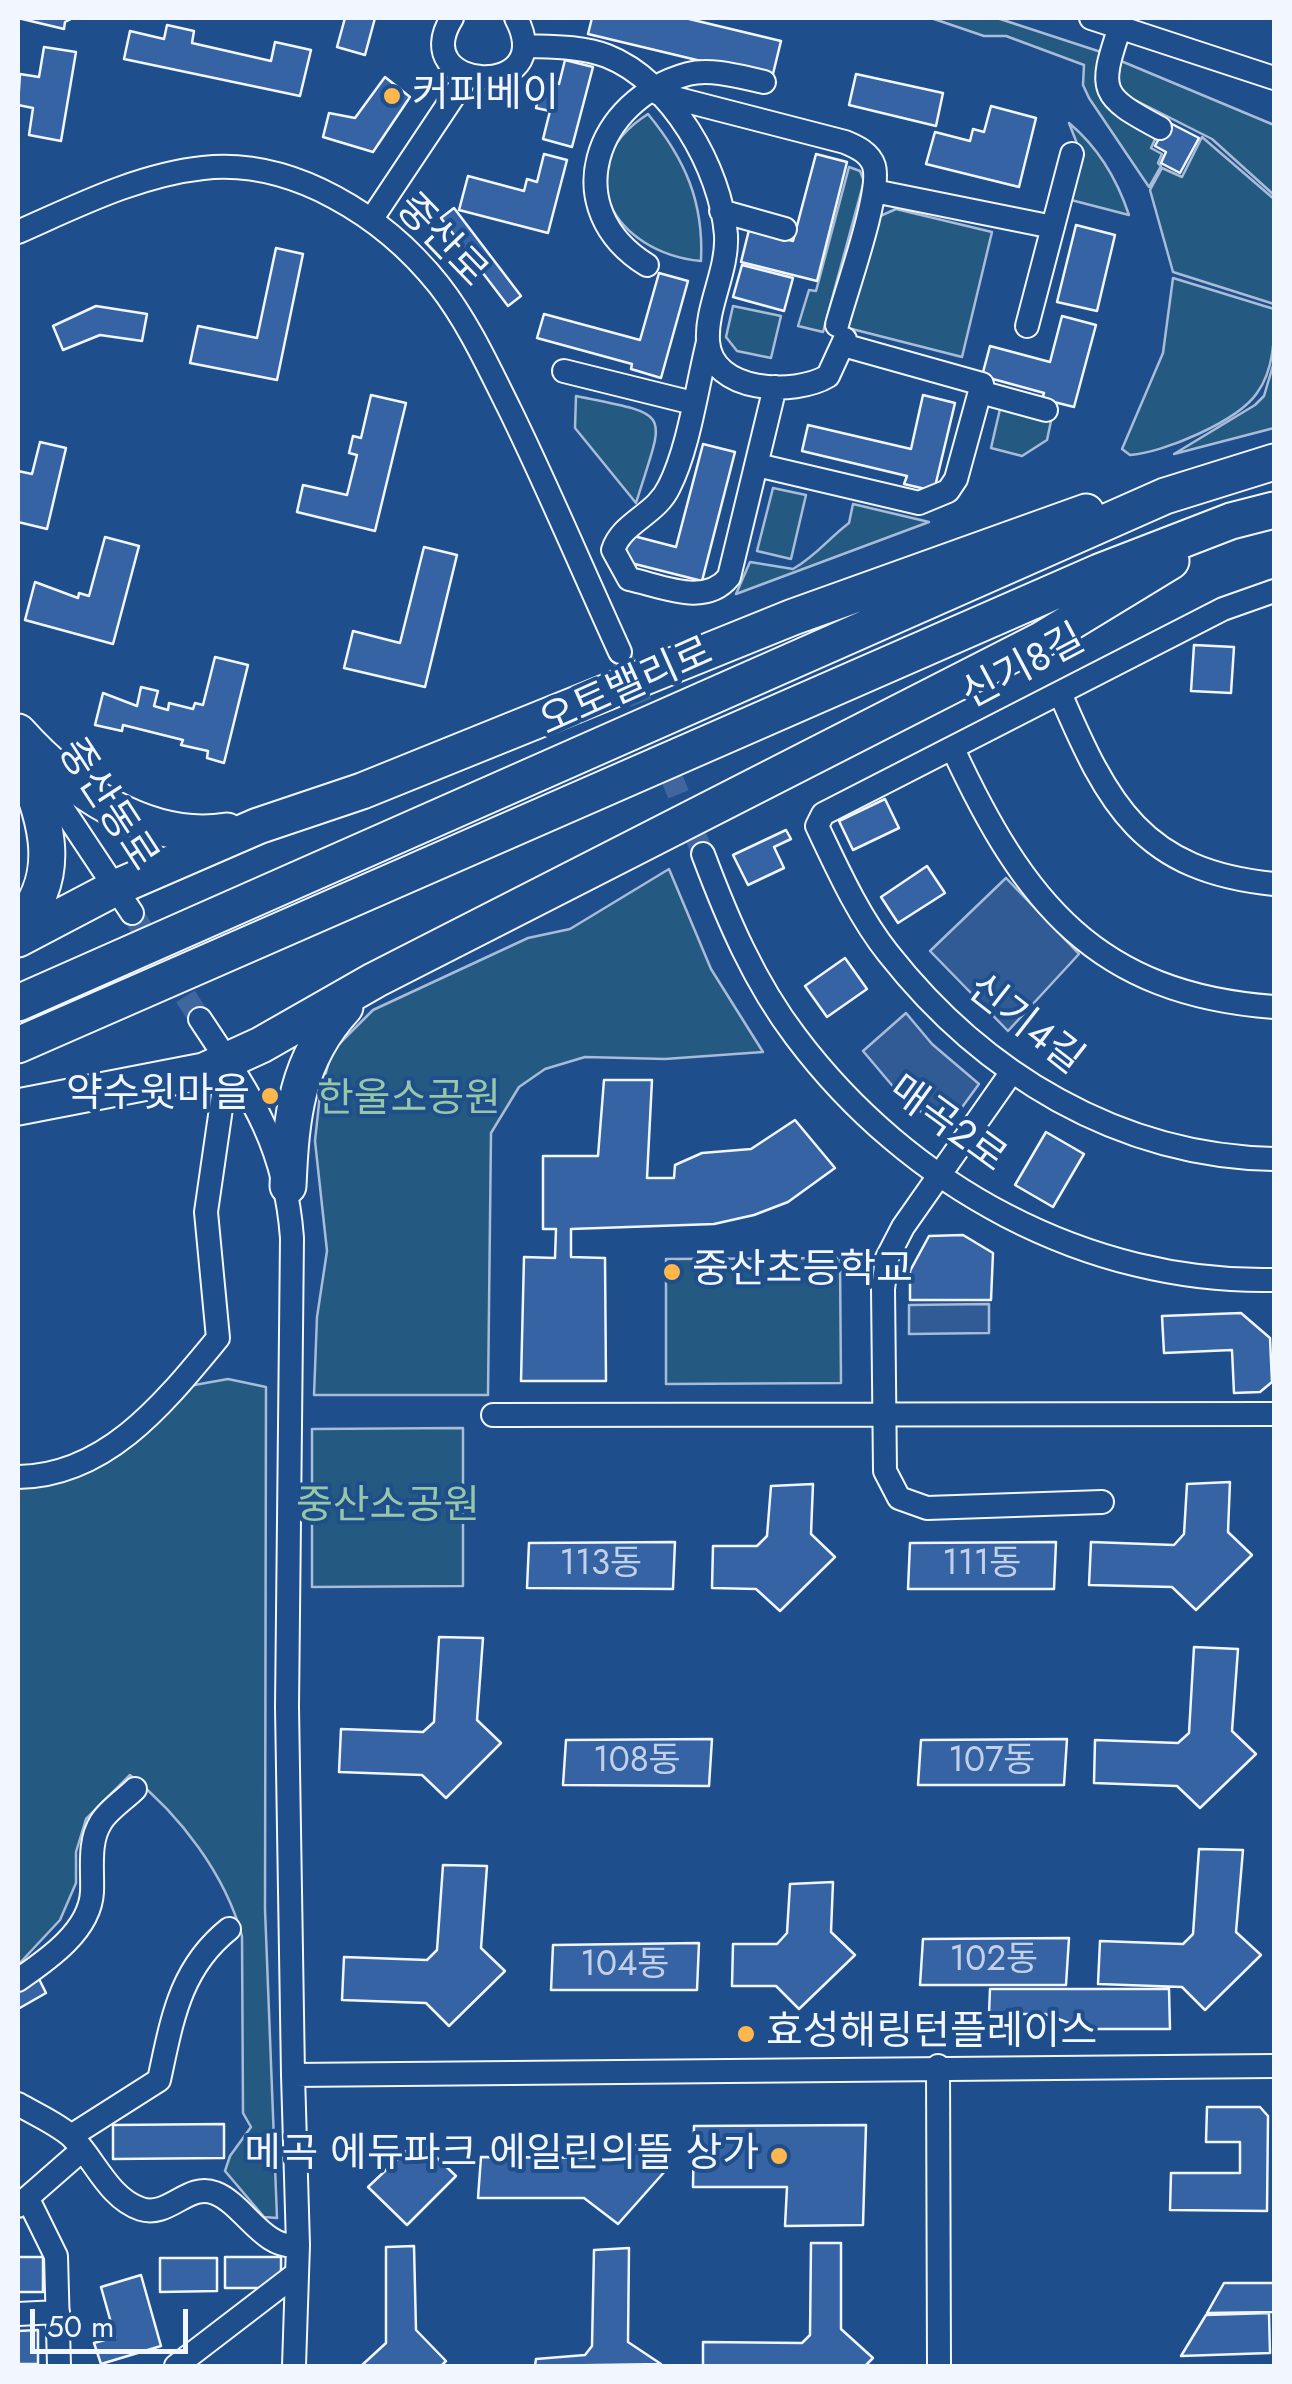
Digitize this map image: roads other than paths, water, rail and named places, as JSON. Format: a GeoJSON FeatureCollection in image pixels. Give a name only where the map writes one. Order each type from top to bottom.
{"type":"FeatureCollection","features":[{"type":"Feature","properties":{"kind":"highway","name":"오토밸리로"},"geometry":{"type":"LineString","coordinates":[[18,1004],[1166,496],[1274,462]]}},
{"type":"Feature","properties":{"kind":"highway"},"geometry":{"type":"LineString","coordinates":[[18,939],[123,901],[258,826],[362,791],[700,652],[1050,522],[1166,496]]}},
{"type":"Feature","properties":{"kind":"highway","name":"오토밸리로"},"geometry":{"type":"LineString","coordinates":[[18,1045],[1098,572],[1230,521],[1274,510]]}},
{"type":"Feature","properties":{"kind":"highway"},"geometry":{"type":"LineString","coordinates":[[18,1108],[204,1070],[228,1060],[376,980],[1043,639],[1230,521]]}},
{"type":"Feature","properties":{"kind":"highway"},"geometry":{"type":"LineString","coordinates":[[18,732],[68,780],[114,809],[152,826],[196,834],[258,826]]}},
{"type":"Feature","properties":{"kind":"highway"},"geometry":{"type":"LineString","coordinates":[[18,752],[41,809],[49,869],[43,890],[18,926]]}},
{"type":"Feature","properties":{"kind":"highway"},"geometry":{"type":"LineString","coordinates":[[288,1186],[292,1108],[302,1074],[317,1040],[376,980]]}},
{"type":"Feature","properties":{"kind":"street"},"geometry":{"type":"LineString","coordinates":[[452,18],[445,48],[449,59],[467,76],[491,80],[503,75],[520,58],[524,46],[516,18]]}},
{"type":"Feature","properties":{"kind":"street"},"geometry":{"type":"LineString","coordinates":[[1091,18],[1274,78]]}},
{"type":"Feature","properties":{"kind":"street"},"geometry":{"type":"LineString","coordinates":[[1120,27],[1106,68],[1108,87],[1124,108],[1160,128]]}},
{"type":"Feature","properties":{"kind":"street"},"geometry":{"type":"LineString","coordinates":[[524,46],[606,56],[635,70],[657,92],[702,157],[721,211],[724,264],[670,486],[653,511],[617,536],[613,550],[629,580],[705,596],[720,588],[729,577],[775,387]]}},
{"type":"Feature","properties":{"kind":"street"},"geometry":{"type":"LineString","coordinates":[[648,266],[619,243],[606,226],[596,188],[595,159],[606,133],[657,92],[689,74],[729,74],[764,82]]}},
{"type":"Feature","properties":{"kind":"street"},"geometry":{"type":"LineString","coordinates":[[371,220],[467,76]]}},
{"type":"Feature","properties":{"kind":"street"},"geometry":{"type":"LineString","coordinates":[[657,92],[846,142],[867,154],[874,164],[874,191],[841,337],[828,376],[795,390],[731,377],[715,363],[708,341]]}},
{"type":"Feature","properties":{"kind":"street"},"geometry":{"type":"LineString","coordinates":[[1027,326],[1072,154]]}},
{"type":"Feature","properties":{"kind":"street","name":"중산로"},"geometry":{"type":"LineString","coordinates":[[18,232],[151,179],[205,168],[255,170],[297,181],[334,197],[371,220],[439,285],[465,324],[523,436],[620,652]]}},
{"type":"Feature","properties":{"kind":"street"},"geometry":{"type":"LineString","coordinates":[[874,191],[1053,227]]}},
{"type":"Feature","properties":{"kind":"street"},"geometry":{"type":"LineString","coordinates":[[721,211],[785,230]]}},
{"type":"Feature","properties":{"kind":"street"},"geometry":{"type":"LineString","coordinates":[[757,465],[920,502],[948,492],[956,479],[982,384],[841,337]]}},
{"type":"Feature","properties":{"kind":"street"},"geometry":{"type":"LineString","coordinates":[[564,371],[692,403]]}},
{"type":"Feature","properties":{"kind":"street"},"geometry":{"type":"LineString","coordinates":[[980,392],[1046,410]]}},
{"type":"Feature","properties":{"kind":"street","name":"신기8길"},"geometry":{"type":"LineString","coordinates":[[817,826],[823,814],[1223,608],[1274,591]]}},
{"type":"Feature","properties":{"kind":"street"},"geometry":{"type":"LineString","coordinates":[[1060,692],[1107,794],[1142,832],[1189,864],[1220,877],[1274,884]]}},
{"type":"Feature","properties":{"kind":"street","name":"중산동로"},"geometry":{"type":"LineString","coordinates":[[18,741],[123,901]]}},
{"type":"Feature","properties":{"kind":"street"},"geometry":{"type":"LineString","coordinates":[[953,749],[990,830],[1056,914],[1093,946],[1174,990],[1234,1004],[1274,1007]]}},
{"type":"Feature","properties":{"kind":"street","name":"신기4길"},"geometry":{"type":"LineString","coordinates":[[817,826],[849,893],[888,953],[936,1006],[1011,1074],[1080,1114],[1141,1138],[1198,1152],[1274,1159]]}},
{"type":"Feature","properties":{"kind":"street","name":"매곡2로"},"geometry":{"type":"LineString","coordinates":[[704,854],[739,943],[794,1035],[881,1132],[940,1177],[1034,1228],[1104,1258],[1172,1274],[1233,1281],[1274,1280]]}},
{"type":"Feature","properties":{"kind":"street"},"geometry":{"type":"LineString","coordinates":[[200,1018],[276,1147],[288,1186],[292,1238],[286,1707],[298,2246],[294,2366]]}},
{"type":"Feature","properties":{"kind":"street"},"geometry":{"type":"LineString","coordinates":[[18,1477],[70,1470],[100,1456],[166,1400],[218,1338],[206,1212],[228,1060]]}},
{"type":"Feature","properties":{"kind":"street"},"geometry":{"type":"LineString","coordinates":[[1011,1074],[903,1227],[887,1258],[883,1289],[885,1472],[899,1498],[912,1505],[1102,1502]]}},
{"type":"Feature","properties":{"kind":"street"},"geometry":{"type":"LineString","coordinates":[[493,1414],[1274,1414]]}},
{"type":"Feature","properties":{"kind":"street"},"geometry":{"type":"LineString","coordinates":[[18,1980],[49,1958],[77,1929],[92,1898],[92,1853],[100,1822],[135,1789]]}},
{"type":"Feature","properties":{"kind":"street"},"geometry":{"type":"LineString","coordinates":[[59,2366],[56,2256],[23,2202],[76,2143],[158,2080],[174,2010],[202,1951],[228,1930]]}},
{"type":"Feature","properties":{"kind":"street"},"geometry":{"type":"LineString","coordinates":[[293,2076],[938,2066],[1274,2066]]}},
{"type":"Feature","properties":{"kind":"street"},"geometry":{"type":"LineString","coordinates":[[938,2066],[938,2366]]}},
{"type":"Feature","properties":{"kind":"street"},"geometry":{"type":"LineString","coordinates":[[18,2104],[76,2143],[112,2188],[142,2209],[161,2209],[198,2190],[216,2193],[266,2236],[288,2247],[298,2246]]}},
{"type":"Feature","properties":{"kind":"street"},"geometry":{"type":"LineString","coordinates":[[176,2366],[296,2274]]}},
{"type":"Feature","properties":{"kind":"street"},"geometry":{"type":"LineString","coordinates":[[18,2314],[58,2312]]}},
{"type":"Feature","properties":{"kind":"tunnel"},"geometry":{"type":"LineString","coordinates":[[620,652],[703,854]]}},
{"type":"Feature","properties":{"kind":"tunnel"},"geometry":{"type":"LineString","coordinates":[[132,913],[200,1019]]}},
{"type":"Feature","properties":{"kind":"place","name":"커피베이"},"geometry":{"type":"Point","coordinates":[392,96]}},
{"type":"Feature","properties":{"kind":"place","name":"약수윗마을"},"geometry":{"type":"Point","coordinates":[270,1096]}},
{"type":"Feature","properties":{"kind":"place","name":"중산초등학교"},"geometry":{"type":"Point","coordinates":[672,1272]}},
{"type":"Feature","properties":{"kind":"place","name":"효성해링턴플레이스"},"geometry":{"type":"Point","coordinates":[746,2034]}},
{"type":"Feature","properties":{"kind":"place","name":"메곡 에듀파크 에일린의뜰 상가"},"geometry":{"type":"Point","coordinates":[779,2156]}},
{"type":"Feature","properties":{"kind":"park label","name":"한울소공원"},"geometry":{"type":"Point","coordinates":[409,1101]}},
{"type":"Feature","properties":{"kind":"park label","name":"중산소공원"},"geometry":{"type":"Point","coordinates":[388,1508]}}]}
